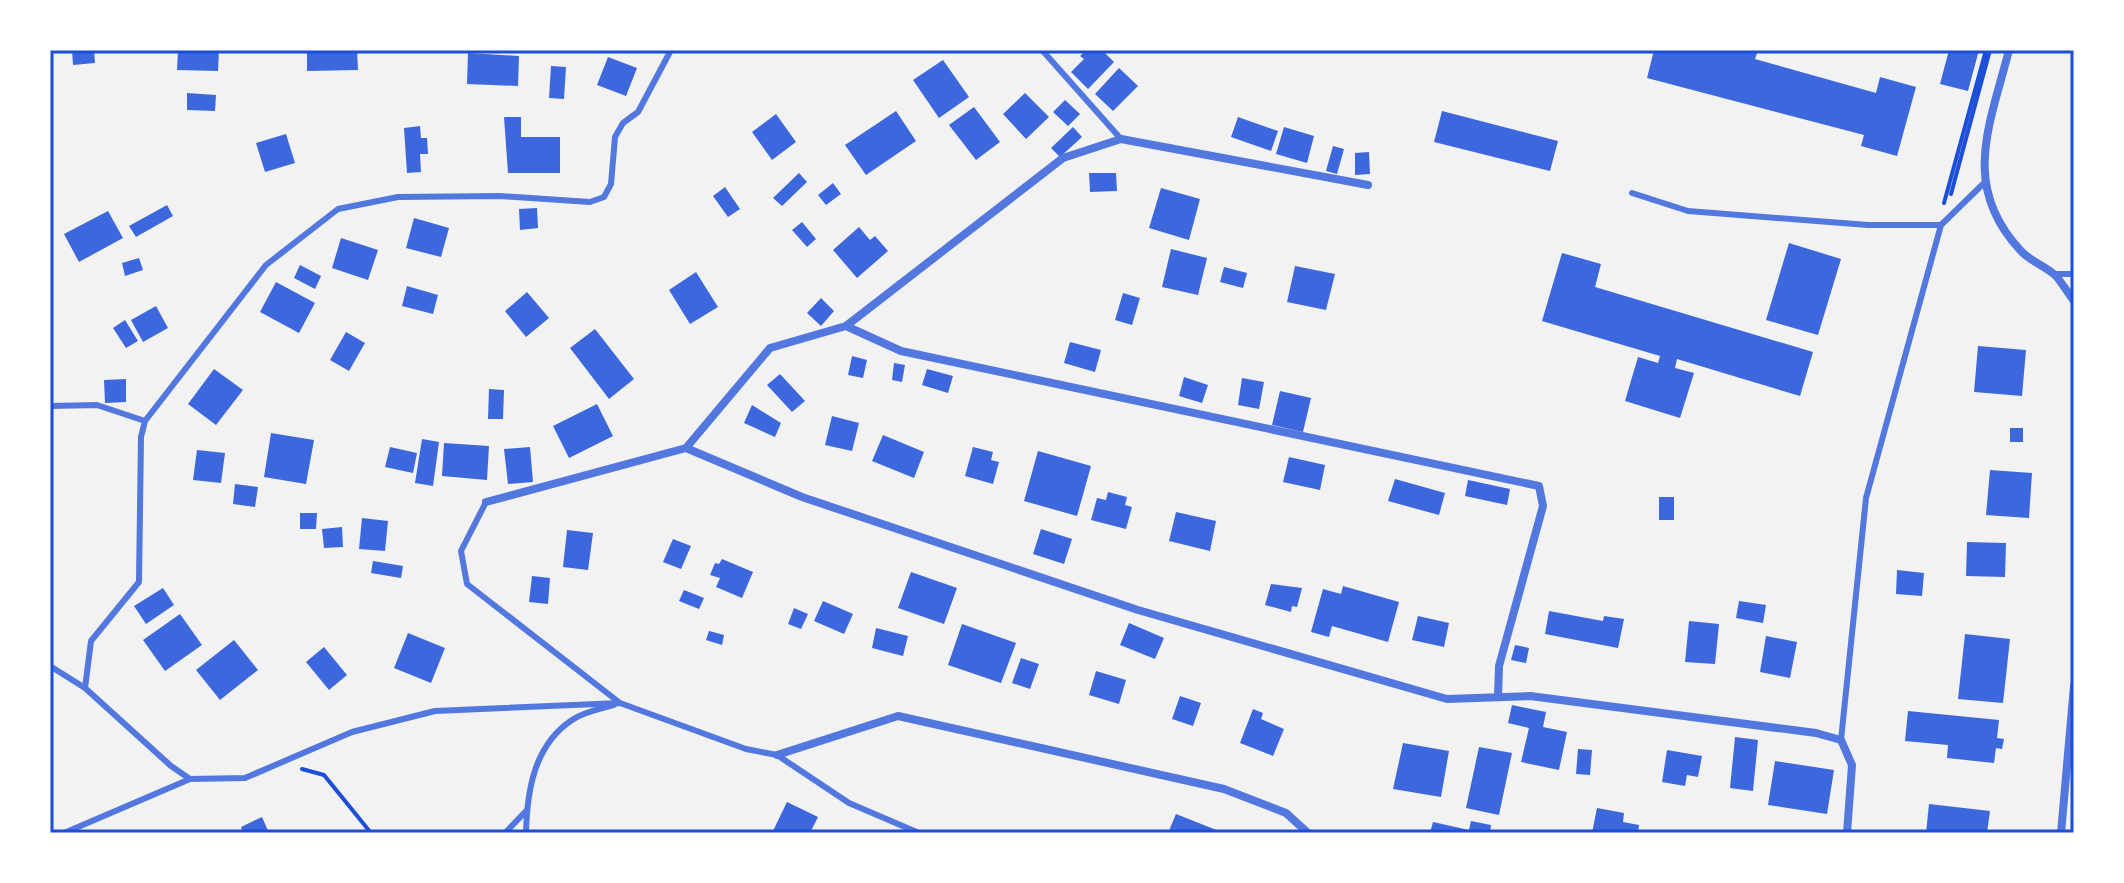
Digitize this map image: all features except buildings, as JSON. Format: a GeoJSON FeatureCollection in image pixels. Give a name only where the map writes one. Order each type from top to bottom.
{"type":"FeatureCollection","features":[{"type":"Feature","properties":{"kind":"street"},"geometry":{"type":"LineString","coordinates":[[2009,50],[1983,152],[1983,184],[1991,207],[2018,248],[2032,263],[2054,274],[2074,301]]}},
{"type":"Feature","properties":{"kind":"street"},"geometry":{"type":"LineString","coordinates":[[486,502],[686,448],[770,348],[846,326],[1063,158],[1121,139],[1368,185]]}},
{"type":"Feature","properties":{"kind":"street"},"geometry":{"type":"LineString","coordinates":[[846,326],[901,351],[1539,486],[1543,506],[1499,666],[1498,696]]}},
{"type":"Feature","properties":{"kind":"street"},"geometry":{"type":"LineString","coordinates":[[686,448],[802,497],[1138,610],[1447,699],[1530,696],[1816,733],[1841,740],[1852,765],[1847,833]]}},
{"type":"Feature","properties":{"kind":"street"},"geometry":{"type":"LineString","coordinates":[[2061,833],[2074,686]]}},
{"type":"Feature","properties":{"kind":"street"},"geometry":{"type":"LineString","coordinates":[[777,755],[898,716],[1224,789],[1286,813],[1308,833]]}},
{"type":"Feature","properties":{"kind":"lane"},"geometry":{"type":"LineString","coordinates":[[85,688],[91,641],[139,582],[141,437],[145,421],[266,265],[338,209],[398,197],[500,196],[590,202],[604,197],[611,184],[615,137],[623,123],[638,112],[671,50]]}},
{"type":"Feature","properties":{"kind":"lane"},"geometry":{"type":"LineString","coordinates":[[1042,50],[1121,139]]}},
{"type":"Feature","properties":{"kind":"lane"},"geometry":{"type":"LineString","coordinates":[[1841,740],[1866,498],[1941,225],[1983,184]]}},
{"type":"Feature","properties":{"kind":"lane"},"geometry":{"type":"LineString","coordinates":[[1632,193],[1688,211],[1868,225],[1941,225]]}},
{"type":"Feature","properties":{"kind":"lane"},"geometry":{"type":"LineString","coordinates":[[2054,274],[2074,274]]}},
{"type":"Feature","properties":{"kind":"lane"},"geometry":{"type":"LineString","coordinates":[[50,406],[97,405],[145,421]]}},
{"type":"Feature","properties":{"kind":"lane"},"geometry":{"type":"LineString","coordinates":[[486,502],[461,551],[467,584],[620,703],[746,749],[777,755],[849,803],[919,833]]}},
{"type":"Feature","properties":{"kind":"lane"},"geometry":{"type":"LineString","coordinates":[[50,666],[85,688],[171,766],[190,779]]}},
{"type":"Feature","properties":{"kind":"lane"},"geometry":{"type":"LineString","coordinates":[[64,833],[190,779],[245,778],[352,732],[435,711],[620,703]]}},
{"type":"Feature","properties":{"kind":"lane"},"geometry":{"type":"LineString","coordinates":[[526,833],[527,810],[538,756],[572,719],[620,703]]}},
{"type":"Feature","properties":{"kind":"lane"},"geometry":{"type":"LineString","coordinates":[[505,833],[527,810]]}},
{"type":"Feature","properties":{"kind":"path"},"geometry":{"type":"LineString","coordinates":[[1944,205],[1988,50]]}},
{"type":"Feature","properties":{"kind":"path"},"geometry":{"type":"LineString","coordinates":[[1949,216],[1949,202],[1988,50]]}},
{"type":"Feature","properties":{"kind":"path"},"geometry":{"type":"LineString","coordinates":[[276,764],[324,775],[371,833]]}}]}
